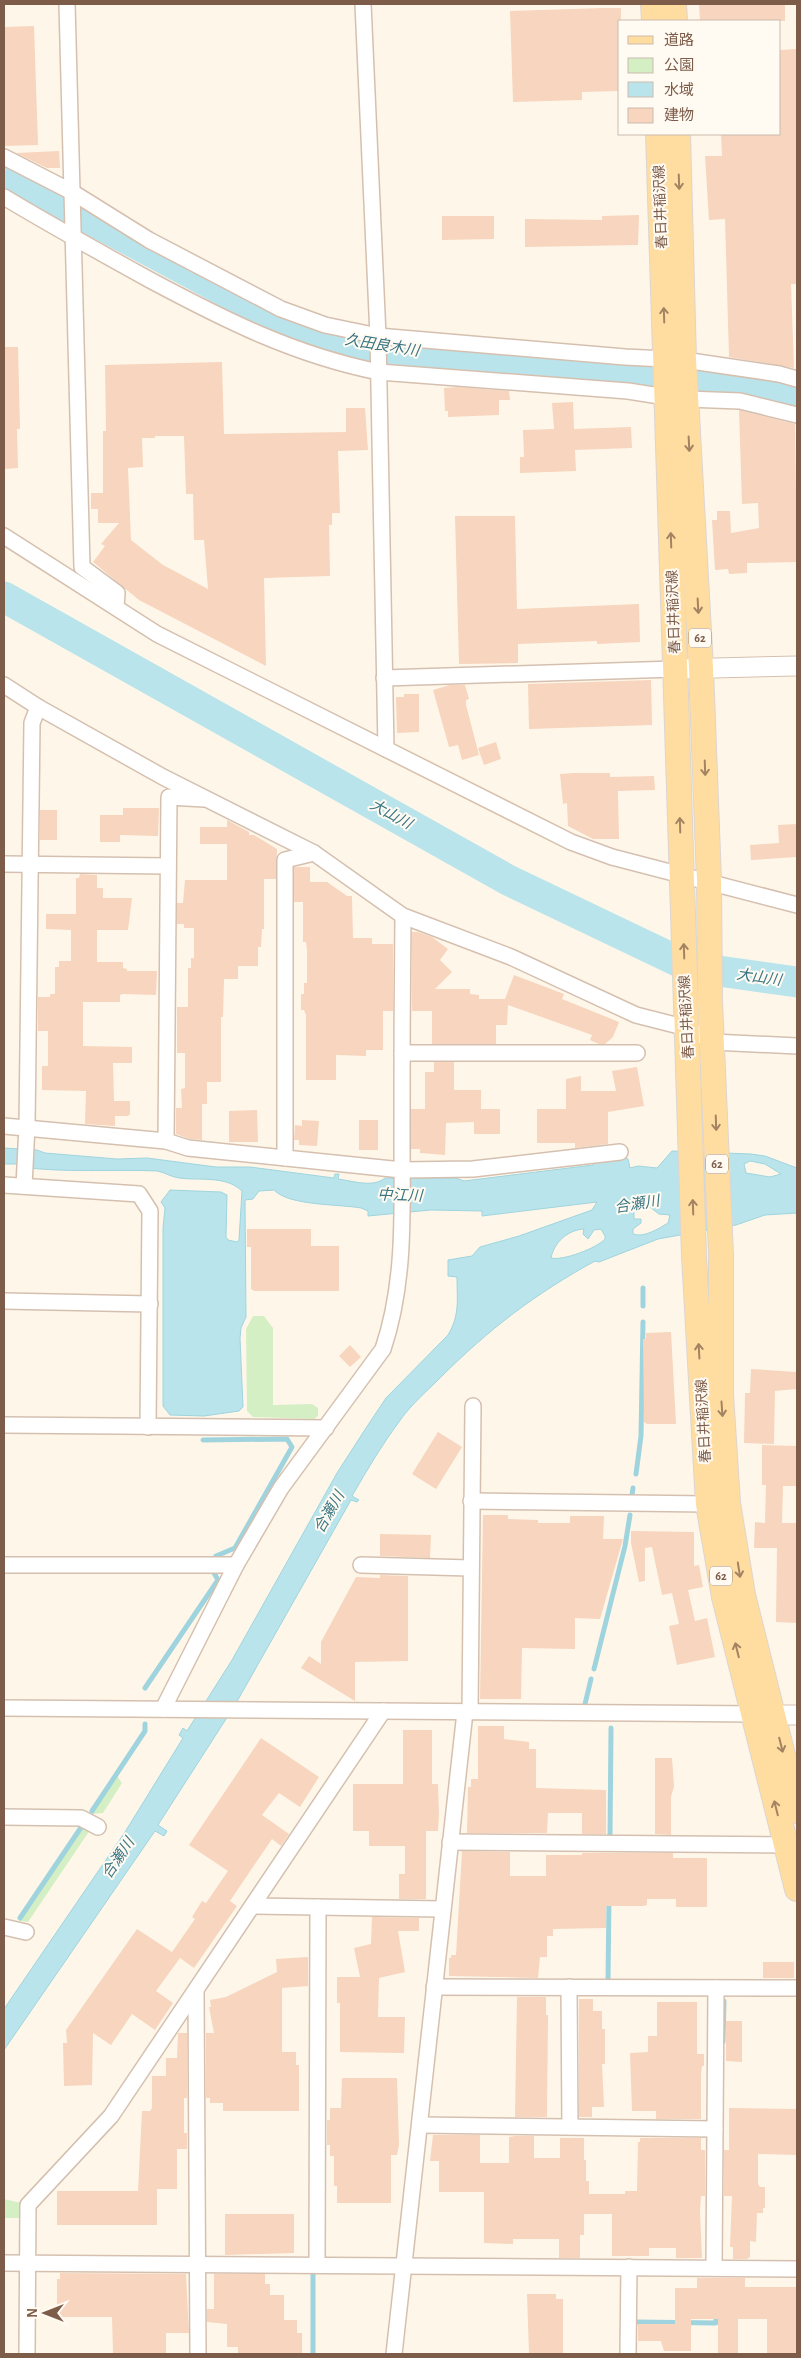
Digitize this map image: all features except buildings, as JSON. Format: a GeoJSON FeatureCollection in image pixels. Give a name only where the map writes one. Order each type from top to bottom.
{"type":"FeatureCollection","features":[{"type":"Feature","properties":{"kind":"main road"},"geometry":{"type":"LineString","coordinates":[[653,4],[654,20]]}},
{"type":"Feature","properties":{"kind":"main road"},"geometry":{"type":"LineString","coordinates":[[674,4],[675,20]]}},
{"type":"Feature","properties":{"kind":"main road","name":"春日井稲沢線"},"geometry":{"type":"LineString","coordinates":[[658,135],[675,362]]}},
{"type":"Feature","properties":{"kind":"main road","name":"春日井稲沢線"},"geometry":{"type":"LineString","coordinates":[[678,135],[675,362],[675,669],[694,1256],[708,1504],[724,1597],[797,1811]]}},
{"type":"Feature","properties":{"kind":"main road","name":"春日井稲沢線"},"geometry":{"type":"LineString","coordinates":[[676,396],[701,668],[709,882],[710,1001],[714,1042],[721,1255],[721,1394],[728,1503],[786,1845],[797,1889]]}},
{"type":"Feature","properties":{"kind":"street"},"geometry":{"type":"LineString","coordinates":[[67,4],[82,566],[117,593],[116,607]]}},
{"type":"Feature","properties":{"kind":"street"},"geometry":{"type":"LineString","coordinates":[[363,4],[378,336],[386,749]]}},
{"type":"Feature","properties":{"kind":"street"},"geometry":{"type":"LineString","coordinates":[[4,157],[72,193],[149,240],[281,309],[325,325],[378,336],[675,362],[779,374],[797,379]]}},
{"type":"Feature","properties":{"kind":"street"},"geometry":{"type":"LineString","coordinates":[[4,198],[72,237],[249,331],[295,350],[341,364],[379,371],[740,401],[797,414]]}},
{"type":"Feature","properties":{"kind":"street"},"geometry":{"type":"LineString","coordinates":[[4,536],[157,634],[570,842],[612,856],[797,905]]}},
{"type":"Feature","properties":{"kind":"street"},"geometry":{"type":"LineString","coordinates":[[384,678],[797,666]]}},
{"type":"Feature","properties":{"kind":"street"},"geometry":{"type":"LineString","coordinates":[[4,685],[38,707],[163,777],[314,852],[402,916],[511,957],[636,1014],[687,1028],[714,1042],[797,1046]]}},
{"type":"Feature","properties":{"kind":"street"},"geometry":{"type":"LineString","coordinates":[[24,1186],[27,1127],[32,723],[38,707]]}},
{"type":"Feature","properties":{"kind":"street"},"geometry":{"type":"LineString","coordinates":[[166,1141],[169,797],[210,799]]}},
{"type":"Feature","properties":{"kind":"street"},"geometry":{"type":"LineString","coordinates":[[284,1158],[285,860],[314,852]]}},
{"type":"Feature","properties":{"kind":"street"},"geometry":{"type":"LineString","coordinates":[[4,864],[167,866]]}},
{"type":"Feature","properties":{"kind":"street"},"geometry":{"type":"LineString","coordinates":[[169,1709],[236,1565],[280,1488],[383,1348],[392,1323],[399,1285],[401,1216],[402,916]]}},
{"type":"Feature","properties":{"kind":"street"},"geometry":{"type":"LineString","coordinates":[[402,1053],[637,1053]]}},
{"type":"Feature","properties":{"kind":"street"},"geometry":{"type":"LineString","coordinates":[[4,1126],[166,1141],[188,1148],[402,1173],[473,1169],[620,1152]]}},
{"type":"Feature","properties":{"kind":"street"},"geometry":{"type":"LineString","coordinates":[[4,1185],[139,1194],[150,1210],[148,1426]]}},
{"type":"Feature","properties":{"kind":"street"},"geometry":{"type":"LineString","coordinates":[[4,1301],[150,1304]]}},
{"type":"Feature","properties":{"kind":"street"},"geometry":{"type":"LineString","coordinates":[[394,2354],[421,2125],[442,1909],[467,1712],[474,1406]]}},
{"type":"Feature","properties":{"kind":"street"},"geometry":{"type":"LineString","coordinates":[[4,1426],[326,1428]]}},
{"type":"Feature","properties":{"kind":"street"},"geometry":{"type":"LineString","coordinates":[[471,1501],[708,1504]]}},
{"type":"Feature","properties":{"kind":"street"},"geometry":{"type":"LineString","coordinates":[[4,1565],[236,1565]]}},
{"type":"Feature","properties":{"kind":"street"},"geometry":{"type":"LineString","coordinates":[[361,1565],[470,1568]]}},
{"type":"Feature","properties":{"kind":"street"},"geometry":{"type":"LineString","coordinates":[[4,1708],[797,1715]]}},
{"type":"Feature","properties":{"kind":"street"},"geometry":{"type":"LineString","coordinates":[[27,2354],[28,2205],[110,2116],[383,1711]]}},
{"type":"Feature","properties":{"kind":"street"},"geometry":{"type":"LineString","coordinates":[[4,1817],[81,1818],[98,1827]]}},
{"type":"Feature","properties":{"kind":"street"},"geometry":{"type":"LineString","coordinates":[[450,1842],[786,1845]]}},
{"type":"Feature","properties":{"kind":"street"},"geometry":{"type":"LineString","coordinates":[[253,1906],[442,1909]]}},
{"type":"Feature","properties":{"kind":"street"},"geometry":{"type":"LineString","coordinates":[[317,2265],[318,1907]]}},
{"type":"Feature","properties":{"kind":"street"},"geometry":{"type":"LineString","coordinates":[[4,1927],[26,1932]]}},
{"type":"Feature","properties":{"kind":"street"},"geometry":{"type":"LineString","coordinates":[[434,1987],[797,1988]]}},
{"type":"Feature","properties":{"kind":"street"},"geometry":{"type":"LineString","coordinates":[[569,1987],[570,2127]]}},
{"type":"Feature","properties":{"kind":"street"},"geometry":{"type":"LineString","coordinates":[[714,2268],[716,1988]]}},
{"type":"Feature","properties":{"kind":"street"},"geometry":{"type":"LineString","coordinates":[[196,1991],[198,2354]]}},
{"type":"Feature","properties":{"kind":"street"},"geometry":{"type":"LineString","coordinates":[[421,2125],[715,2129]]}},
{"type":"Feature","properties":{"kind":"street"},"geometry":{"type":"LineString","coordinates":[[4,2263],[797,2268]]}},
{"type":"Feature","properties":{"kind":"street"},"geometry":{"type":"LineString","coordinates":[[628,2267],[628,2354]]}},
{"type":"Feature","properties":{"kind":"green space"},"geometry":{"type":"Polygon","coordinates":[[[253,1316],[264,1316],[273,1328],[273,1405],[312,1404],[318,1408],[318,1416],[314,1419],[253,1417],[247,1411],[246,1329],[253,1316]]]}},
{"type":"Feature","properties":{"kind":"green space"},"geometry":{"type":"Polygon","coordinates":[[[117,1776],[122,1783],[103,1813],[92,1814],[117,1776]]]}},
{"type":"Feature","properties":{"kind":"green space"},"geometry":{"type":"Polygon","coordinates":[[[85,1824],[90,1830],[28,1922],[20,1921],[85,1824]]]}},
{"type":"Feature","properties":{"kind":"green space"},"geometry":{"type":"Polygon","coordinates":[[[4,2199],[21,2203],[21,2218],[4,2218],[4,2199]]]}},
{"type":"Feature","properties":{"kind":"water"},"geometry":{"type":"Polygon","coordinates":[[[4,1148],[117,1159],[147,1158],[216,1167],[250,1167],[334,1178],[335,1174],[339,1174],[338,1179],[375,1183],[385,1178],[456,1178],[464,1181],[593,1165],[593,1161],[624,1157],[628,1159],[630,1168],[638,1166],[657,1168],[672,1151],[751,1154],[765,1156],[797,1168],[797,1213],[765,1215],[736,1225],[658,1239],[599,1262],[595,1261],[552,1286],[495,1328],[458,1360],[405,1413],[352,1496],[359,1500],[357,1502],[351,1500],[235,1705],[158,1825],[167,1831],[164,1836],[155,1831],[4,2050],[4,2009],[125,1832],[183,1738],[179,1735],[183,1728],[187,1731],[232,1660],[337,1473],[366,1428],[386,1398],[448,1335],[452,1328],[456,1314],[457,1277],[448,1276],[448,1260],[472,1256],[480,1247],[519,1236],[592,1210],[597,1202],[482,1216],[482,1211],[431,1210],[368,1216],[368,1211],[361,1208],[302,1202],[281,1195],[274,1190],[259,1191],[253,1199],[245,1200],[246,1317],[241,1328],[240,1338],[243,1407],[239,1411],[204,1416],[170,1415],[163,1406],[163,1228],[165,1208],[161,1202],[170,1190],[221,1192],[227,1195],[226,1237],[228,1240],[237,1242],[239,1240],[242,1191],[235,1186],[220,1181],[179,1178],[157,1171],[54,1170],[21,1167],[17,1164],[4,1164],[4,1148]],[[750,1161],[744,1164],[746,1173],[770,1177],[781,1174],[765,1164],[750,1161]],[[642,1205],[634,1210],[634,1219],[641,1219],[641,1223],[633,1229],[633,1234],[646,1234],[668,1223],[670,1215],[659,1214],[647,1205],[642,1205]],[[584,1229],[578,1230],[558,1242],[551,1258],[563,1258],[580,1253],[601,1243],[605,1239],[601,1229],[594,1230],[588,1239],[583,1234],[584,1229]]]}},
{"type":"Feature","properties":{"kind":"waterway","name":"久田良木川"},"geometry":{"type":"LineString","coordinates":[[4,173],[279,320],[320,334],[377,347],[461,358],[709,382],[797,395]]}},
{"type":"Feature","properties":{"kind":"waterway","name":"大山川"},"geometry":{"type":"LineString","coordinates":[[4,597],[508,880],[690,967],[797,982]]}},
{"type":"Feature","properties":{"kind":"waterway"},"geometry":{"type":"LineString","coordinates":[[643,1288],[643,1306]]}},
{"type":"Feature","properties":{"kind":"waterway"},"geometry":{"type":"LineString","coordinates":[[636,1474],[641,1436],[643,1322]]}},
{"type":"Feature","properties":{"kind":"waterway"},"geometry":{"type":"LineString","coordinates":[[203,1440],[287,1439],[292,1447],[235,1548],[216,1556]]}},
{"type":"Feature","properties":{"kind":"waterway"},"geometry":{"type":"LineString","coordinates":[[632,1495],[633,1488]]}},
{"type":"Feature","properties":{"kind":"waterway"},"geometry":{"type":"LineString","coordinates":[[594,1669],[625,1546],[630,1515]]}},
{"type":"Feature","properties":{"kind":"waterway"},"geometry":{"type":"LineString","coordinates":[[145,1688],[218,1580],[214,1573]]}},
{"type":"Feature","properties":{"kind":"waterway"},"geometry":{"type":"LineString","coordinates":[[585,1704],[591,1679]]}},
{"type":"Feature","properties":{"kind":"waterway"},"geometry":{"type":"LineString","coordinates":[[92,1811],[145,1731],[145,1724]]}},
{"type":"Feature","properties":{"kind":"waterway"},"geometry":{"type":"LineString","coordinates":[[610,1838],[611,1728]]}},
{"type":"Feature","properties":{"kind":"waterway"},"geometry":{"type":"LineString","coordinates":[[20,1918],[82,1826]]}},
{"type":"Feature","properties":{"kind":"waterway"},"geometry":{"type":"LineString","coordinates":[[608,1981],[609,1899]]}},
{"type":"Feature","properties":{"kind":"waterway"},"geometry":{"type":"LineString","coordinates":[[723,2042],[724,2001]]}},
{"type":"Feature","properties":{"kind":"waterway"},"geometry":{"type":"LineString","coordinates":[[313,2269],[313,2354]]}},
{"type":"Feature","properties":{"kind":"waterway"},"geometry":{"type":"LineString","coordinates":[[636,2322],[716,2323],[716,2313]]}},
{"type":"Feature","properties":{"kind":"water label","name":"中江川"},"geometry":{"type":"Point","coordinates":[400,1195]}},
{"type":"Feature","properties":{"kind":"water label","name":"合瀬川"},"geometry":{"type":"Point","coordinates":[637,1204]}},
{"type":"Feature","properties":{"kind":"water label","name":"合瀬川"},"geometry":{"type":"Point","coordinates":[329,1512]}},
{"type":"Feature","properties":{"kind":"water label","name":"合瀬川"},"geometry":{"type":"Point","coordinates":[118,1858]}}]}
